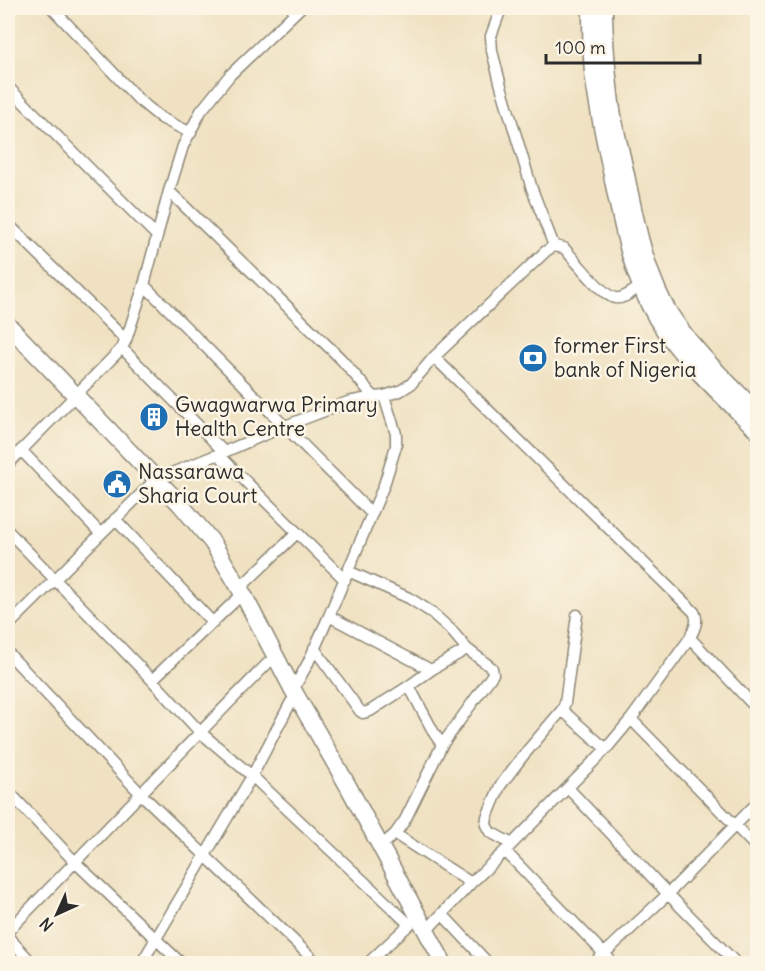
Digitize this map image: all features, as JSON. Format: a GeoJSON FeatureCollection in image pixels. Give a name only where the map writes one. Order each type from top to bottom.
{"type":"FeatureCollection","features":[{"type":"Feature","properties":{"kind":"street"},"geometry":{"type":"LineString","coordinates":[[52,8],[139,100],[161,118],[191,133]]}},
{"type":"Feature","properties":{"kind":"street"},"geometry":{"type":"LineString","coordinates":[[8,464],[124,344],[144,285],[183,146],[201,111],[230,75],[300,8]]}},
{"type":"Feature","properties":{"kind":"street"},"geometry":{"type":"LineString","coordinates":[[503,8],[491,36],[492,51],[532,189],[554,246]]}},
{"type":"Feature","properties":{"kind":"street"},"geometry":{"type":"LineString","coordinates":[[591,8],[593,71],[598,104],[628,246],[647,282],[664,302],[677,324],[758,413]]}},
{"type":"Feature","properties":{"kind":"street"},"geometry":{"type":"LineString","coordinates":[[604,8],[604,38],[611,106],[647,282],[657,318],[688,360],[758,431]]}},
{"type":"Feature","properties":{"kind":"street"},"geometry":{"type":"LineString","coordinates":[[8,87],[157,236]]}},
{"type":"Feature","properties":{"kind":"street"},"geometry":{"type":"LineString","coordinates":[[141,963],[252,776],[292,696],[372,514],[396,446],[396,434],[379,397],[169,191]]}},
{"type":"Feature","properties":{"kind":"street"},"geometry":{"type":"LineString","coordinates":[[8,224],[124,344],[221,453],[297,533],[346,575],[409,598],[431,612],[467,649],[492,668],[493,674],[442,745],[405,820],[395,834],[381,846]]}},
{"type":"Feature","properties":{"kind":"street"},"geometry":{"type":"LineString","coordinates":[[8,627],[153,482],[348,402],[400,391],[411,384],[434,357],[554,246],[564,248],[605,294],[616,298],[624,297],[647,282]]}},
{"type":"Feature","properties":{"kind":"street"},"geometry":{"type":"LineString","coordinates":[[144,285],[372,514]]}},
{"type":"Feature","properties":{"kind":"street"},"geometry":{"type":"LineString","coordinates":[[8,334],[74,397],[153,482],[181,505],[212,542],[342,790],[416,924],[444,963]]}},
{"type":"Feature","properties":{"kind":"street"},"geometry":{"type":"LineString","coordinates":[[367,963],[416,924],[442,914],[606,749],[631,719],[690,638],[696,623],[694,612],[434,357]]}},
{"type":"Feature","properties":{"kind":"street"},"geometry":{"type":"LineString","coordinates":[[21,450],[100,533]]}},
{"type":"Feature","properties":{"kind":"street"},"geometry":{"type":"LineString","coordinates":[[115,519],[213,622]]}},
{"type":"Feature","properties":{"kind":"street"},"geometry":{"type":"LineString","coordinates":[[8,531],[200,732],[416,924]]}},
{"type":"Feature","properties":{"kind":"street"},"geometry":{"type":"LineString","coordinates":[[152,680],[213,622],[297,533]]}},
{"type":"Feature","properties":{"kind":"street"},"geometry":{"type":"LineString","coordinates":[[238,594],[269,662],[292,696],[381,846],[433,963]]}},
{"type":"Feature","properties":{"kind":"street"},"geometry":{"type":"LineString","coordinates":[[577,615],[565,703],[562,710],[500,786],[486,825],[490,832],[508,848],[614,963]]}},
{"type":"Feature","properties":{"kind":"street"},"geometry":{"type":"LineString","coordinates":[[329,616],[431,670]]}},
{"type":"Feature","properties":{"kind":"street"},"geometry":{"type":"LineString","coordinates":[[690,638],[758,710]]}},
{"type":"Feature","properties":{"kind":"street"},"geometry":{"type":"LineString","coordinates":[[314,648],[363,713],[370,711],[467,649]]}},
{"type":"Feature","properties":{"kind":"street"},"geometry":{"type":"LineString","coordinates":[[8,653],[141,794],[318,963]]}},
{"type":"Feature","properties":{"kind":"street"},"geometry":{"type":"LineString","coordinates":[[8,931],[269,662]]}},
{"type":"Feature","properties":{"kind":"street"},"geometry":{"type":"LineString","coordinates":[[409,686],[442,745]]}},
{"type":"Feature","properties":{"kind":"street"},"geometry":{"type":"LineString","coordinates":[[562,710],[606,749]]}},
{"type":"Feature","properties":{"kind":"street"},"geometry":{"type":"LineString","coordinates":[[631,719],[758,849]]}},
{"type":"Feature","properties":{"kind":"street"},"geometry":{"type":"LineString","coordinates":[[568,788],[736,963]]}},
{"type":"Feature","properties":{"kind":"street"},"geometry":{"type":"LineString","coordinates":[[8,791],[75,862],[183,963]]}},
{"type":"Feature","properties":{"kind":"street"},"geometry":{"type":"LineString","coordinates":[[593,963],[668,894],[758,802]]}},
{"type":"Feature","properties":{"kind":"street"},"geometry":{"type":"LineString","coordinates":[[395,834],[471,883]]}},
{"type":"Feature","properties":{"kind":"street"},"geometry":{"type":"LineString","coordinates":[[442,914],[489,963]]}},
{"type":"Feature","properties":{"kind":"street"},"geometry":{"type":"LineString","coordinates":[[8,937],[33,963]]}},
{"type":"Feature","properties":{"kind":"place","name":"former First bank of Nigeria"},"geometry":{"type":"Point","coordinates":[533,358]}},
{"type":"Feature","properties":{"kind":"place","name":"Gwagwarwa Primary Health Centre"},"geometry":{"type":"Point","coordinates":[154,417]}},
{"type":"Feature","properties":{"kind":"place","name":"Nassarawa Sharia Court"},"geometry":{"type":"Point","coordinates":[117,484]}}]}
